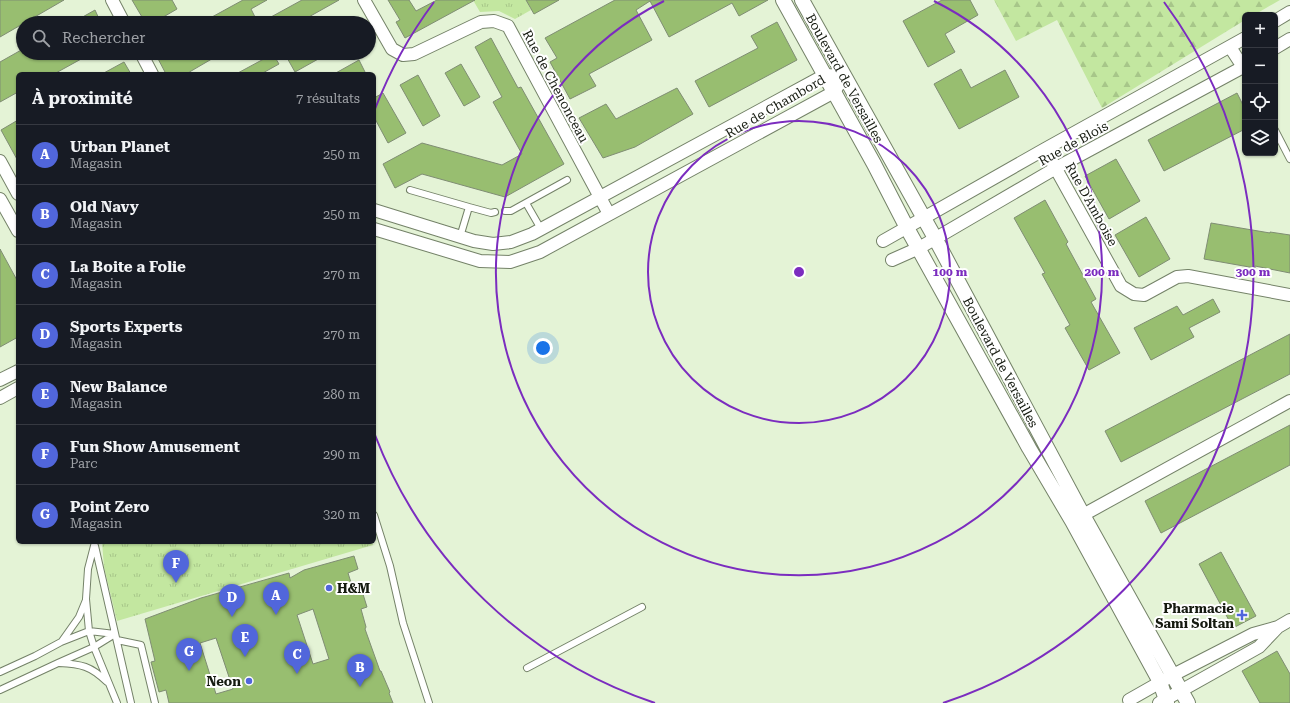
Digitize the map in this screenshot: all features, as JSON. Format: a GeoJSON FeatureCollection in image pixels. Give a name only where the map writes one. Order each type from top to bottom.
{"type":"FeatureCollection","features":[{"type":"Feature","properties":{"kind":"street"},"geometry":{"type":"LineString","coordinates":[[112,0],[120,16]]}},
{"type":"Feature","properties":{"kind":"street","name":"Rue de Chenonceau"},"geometry":{"type":"LineString","coordinates":[[364,0],[373,16]]}},
{"type":"Feature","properties":{"kind":"street","name":"Boulevard de Versailles"},"geometry":{"type":"LineString","coordinates":[[783,0],[874,164],[907,228],[1029,448],[1072,521],[1160,682],[1164,702]]}},
{"type":"Feature","properties":{"kind":"street","name":"Boulevard de Versailles"},"geometry":{"type":"LineString","coordinates":[[802,0],[934,238],[1083,515],[1185,697]]}},
{"type":"Feature","properties":{"kind":"street"},"geometry":{"type":"LineString","coordinates":[[1278,19],[1290,12]]}},
{"type":"Feature","properties":{"kind":"street","name":"Rue de Chenonceau"},"geometry":{"type":"LineString","coordinates":[[376,21],[392,49],[403,56],[414,54],[481,22],[494,21],[508,26],[609,214]]}},
{"type":"Feature","properties":{"kind":"street"},"geometry":{"type":"LineString","coordinates":[[1278,46],[1290,39]]}},
{"type":"Feature","properties":{"kind":"street","name":"Rue de Blois"},"geometry":{"type":"LineString","coordinates":[[883,241],[1242,40]]}},
{"type":"Feature","properties":{"kind":"street","name":"Rue de Blois"},"geometry":{"type":"LineString","coordinates":[[1230,47],[1242,65]]}},
{"type":"Feature","properties":{"kind":"street"},"geometry":{"type":"LineString","coordinates":[[145,60],[151,72]]}},
{"type":"Feature","properties":{"kind":"street","name":"Rue de Blois"},"geometry":{"type":"LineString","coordinates":[[892,260],[919,248],[1056,168],[1242,69]]}},
{"type":"Feature","properties":{"kind":"street","name":"Rue de Chambord"},"geometry":{"type":"LineString","coordinates":[[376,211],[474,241],[493,244],[511,242],[541,230],[825,75],[844,76],[834,92],[540,252],[510,262],[480,261],[376,230]]}},
{"type":"Feature","properties":{"kind":"street","name":"Rue D'Amboise"},"geometry":{"type":"LineString","coordinates":[[1045,149],[1121,286],[1134,294],[1144,295],[1178,277],[1188,276],[1290,295]]}},
{"type":"Feature","properties":{"kind":"street"},"geometry":{"type":"LineString","coordinates":[[0,161],[16,190]]}},
{"type":"Feature","properties":{"kind":"street"},"geometry":{"type":"LineString","coordinates":[[0,199],[16,227]]}},
{"type":"Feature","properties":{"kind":"street"},"geometry":{"type":"LineString","coordinates":[[0,380],[16,372]]}},
{"type":"Feature","properties":{"kind":"street"},"geometry":{"type":"LineString","coordinates":[[0,398],[16,389]]}},
{"type":"Feature","properties":{"kind":"street"},"geometry":{"type":"LineString","coordinates":[[1083,515],[1290,401]]}},
{"type":"Feature","properties":{"kind":"street"},"geometry":{"type":"LineString","coordinates":[[1128,700],[1172,675],[1253,634],[1278,627],[1290,620]]}},
{"type":"Feature","properties":{"kind":"street"},"geometry":{"type":"LineString","coordinates":[[1164,702],[1185,697],[1259,647],[1278,627]]}},
{"type":"Feature","properties":{"kind":"lane"},"geometry":{"type":"LineString","coordinates":[[1278,136],[1290,159]]}},
{"type":"Feature","properties":{"kind":"lane"},"geometry":{"type":"LineString","coordinates":[[505,211],[511,211],[567,180]]}},
{"type":"Feature","properties":{"kind":"lane"},"geometry":{"type":"LineString","coordinates":[[410,190],[490,213],[495,212]]}},
{"type":"Feature","properties":{"kind":"lane"},"geometry":{"type":"LineString","coordinates":[[526,203],[541,230]]}},
{"type":"Feature","properties":{"kind":"lane"},"geometry":{"type":"LineString","coordinates":[[460,237],[469,207]]}},
{"type":"Feature","properties":{"kind":"lane"},"geometry":{"type":"LineString","coordinates":[[376,521],[390,566],[403,623],[429,703]]}},
{"type":"Feature","properties":{"kind":"lane"},"geometry":{"type":"LineString","coordinates":[[95,544],[88,568],[86,599],[89,630],[94,648],[117,703]]}},
{"type":"Feature","properties":{"kind":"lane"},"geometry":{"type":"LineString","coordinates":[[95,544],[131,703]]}},
{"type":"Feature","properties":{"kind":"lane"},"geometry":{"type":"LineString","coordinates":[[61,642],[79,617],[86,599]]}},
{"type":"Feature","properties":{"kind":"lane"},"geometry":{"type":"LineString","coordinates":[[527,668],[642,607]]}},
{"type":"Feature","properties":{"kind":"lane"},"geometry":{"type":"LineString","coordinates":[[0,672],[89,630],[141,645],[155,703]]}},
{"type":"Feature","properties":{"kind":"lane"},"geometry":{"type":"LineString","coordinates":[[0,690],[58,662],[94,648],[116,637]]}},
{"type":"Feature","properties":{"kind":"lane"},"geometry":{"type":"LineString","coordinates":[[58,662],[88,667],[98,673],[108,683]]}},
{"type":"Feature","properties":{"kind":"green space"},"geometry":{"type":"Polygon","coordinates":[[[473,0],[526,0],[531,10],[515,19],[499,11],[480,12],[473,0]]]}},
{"type":"Feature","properties":{"kind":"green space"},"geometry":{"type":"Polygon","coordinates":[[[994,0],[1280,0],[1259,12],[1242,12],[1242,22],[1102,108],[1057,20],[1016,41],[994,0]]]}},
{"type":"Feature","properties":{"kind":"green space"},"geometry":{"type":"Polygon","coordinates":[[[102,544],[373,545],[117,621],[104,567],[102,544]]]}},
{"type":"Feature","properties":{"kind":"building"},"geometry":{"type":"Polygon","coordinates":[[[0,0],[64,0],[36,16],[16,16],[16,28],[0,37],[0,0]]]}},
{"type":"Feature","properties":{"kind":"building"},"geometry":{"type":"Polygon","coordinates":[[[132,0],[172,0],[177,9],[165,16],[141,16],[132,0]]]}},
{"type":"Feature","properties":{"kind":"building"},"geometry":{"type":"Polygon","coordinates":[[[243,0],[267,0],[251,9],[254,16],[214,16],[243,0]]]}},
{"type":"Feature","properties":{"kind":"building"},"geometry":{"type":"Polygon","coordinates":[[[302,0],[339,0],[310,16],[273,16],[302,0]]]}},
{"type":"Feature","properties":{"kind":"building"},"geometry":{"type":"Polygon","coordinates":[[[388,0],[409,0],[416,11],[437,0],[475,0],[405,38],[396,22],[400,20],[388,0]]]}},
{"type":"Feature","properties":{"kind":"building"},"geometry":{"type":"Polygon","coordinates":[[[526,0],[559,0],[534,14],[526,0]]]}},
{"type":"Feature","properties":{"kind":"building"},"geometry":{"type":"Polygon","coordinates":[[[615,0],[768,0],[739,16],[732,3],[669,37],[650,1],[636,10],[652,40],[589,74],[596,86],[570,99],[550,62],[557,58],[545,38],[615,0]]]}},
{"type":"Feature","properties":{"kind":"building"},"geometry":{"type":"Polygon","coordinates":[[[942,0],[970,0],[978,15],[945,34],[955,52],[928,67],[903,21],[942,0]]]}},
{"type":"Feature","properties":{"kind":"building"},"geometry":{"type":"Polygon","coordinates":[[[95,10],[98,16],[84,16],[95,10]]]}},
{"type":"Feature","properties":{"kind":"building"},"geometry":{"type":"Polygon","coordinates":[[[777,22],[797,60],[709,107],[695,81],[758,48],[751,36],[777,22]]]}},
{"type":"Feature","properties":{"kind":"building"},"geometry":{"type":"Polygon","coordinates":[[[491,38],[518,88],[521,87],[564,164],[505,197],[422,174],[395,188],[383,164],[422,143],[502,165],[522,154],[493,102],[502,97],[475,47],[491,38]]]}},
{"type":"Feature","properties":{"kind":"building"},"geometry":{"type":"Polygon","coordinates":[[[16,53],[16,60],[79,60],[58,72],[16,72],[16,93],[0,102],[0,62],[16,53]]]}},
{"type":"Feature","properties":{"kind":"building"},"geometry":{"type":"Polygon","coordinates":[[[159,60],[210,60],[189,72],[165,72],[159,60]]]}},
{"type":"Feature","properties":{"kind":"building"},"geometry":{"type":"Polygon","coordinates":[[[262,60],[277,60],[279,64],[265,72],[240,72],[262,60]]]}},
{"type":"Feature","properties":{"kind":"building"},"geometry":{"type":"Polygon","coordinates":[[[288,60],[316,60],[295,72],[288,60]]]}},
{"type":"Feature","properties":{"kind":"building"},"geometry":{"type":"Polygon","coordinates":[[[359,60],[365,72],[338,72],[359,60]]]}},
{"type":"Feature","properties":{"kind":"building"},"geometry":{"type":"Polygon","coordinates":[[[124,62],[130,72],[106,72],[124,62]]]}},
{"type":"Feature","properties":{"kind":"building"},"geometry":{"type":"Polygon","coordinates":[[[461,64],[480,97],[464,106],[445,73],[461,64]]]}},
{"type":"Feature","properties":{"kind":"building"},"geometry":{"type":"Polygon","coordinates":[[[961,69],[971,88],[1005,70],[1019,97],[959,129],[934,84],[961,69]]]}},
{"type":"Feature","properties":{"kind":"building"},"geometry":{"type":"Polygon","coordinates":[[[418,75],[440,116],[423,126],[400,85],[418,75]]]}},
{"type":"Feature","properties":{"kind":"building"},"geometry":{"type":"Polygon","coordinates":[[[677,88],[693,114],[635,147],[603,158],[579,118],[606,104],[616,119],[677,88]]]}},
{"type":"Feature","properties":{"kind":"building"},"geometry":{"type":"Polygon","coordinates":[[[383,93],[406,133],[388,143],[376,121],[376,97],[383,93]]]}},
{"type":"Feature","properties":{"kind":"building"},"geometry":{"type":"Polygon","coordinates":[[[1237,93],[1242,103],[1242,131],[1164,171],[1148,140],[1237,93]]]}},
{"type":"Feature","properties":{"kind":"building"},"geometry":{"type":"Polygon","coordinates":[[[16,121],[16,157],[1,130],[16,121]]]}},
{"type":"Feature","properties":{"kind":"building"},"geometry":{"type":"Polygon","coordinates":[[[1116,159],[1140,201],[1109,219],[1085,176],[1116,159]]]}},
{"type":"Feature","properties":{"kind":"building"},"geometry":{"type":"Polygon","coordinates":[[[1045,200],[1068,242],[1066,244],[1096,299],[1091,302],[1120,353],[1089,370],[1065,328],[1070,325],[1042,274],[1045,273],[1014,218],[1045,200]]]}},
{"type":"Feature","properties":{"kind":"building"},"geometry":{"type":"Polygon","coordinates":[[[1146,217],[1170,259],[1139,277],[1115,235],[1146,217]]]}},
{"type":"Feature","properties":{"kind":"building"},"geometry":{"type":"Polygon","coordinates":[[[1211,223],[1290,235],[1290,273],[1255,266],[1255,268],[1204,259],[1211,223]]]}},
{"type":"Feature","properties":{"kind":"building"},"geometry":{"type":"Polygon","coordinates":[[[0,249],[16,278],[16,338],[0,347],[0,249]]]}},
{"type":"Feature","properties":{"kind":"building"},"geometry":{"type":"Polygon","coordinates":[[[1213,299],[1220,312],[1189,328],[1194,337],[1151,360],[1134,328],[1177,306],[1183,315],[1213,299]]]}},
{"type":"Feature","properties":{"kind":"building"},"geometry":{"type":"Polygon","coordinates":[[[1290,334],[1290,374],[1121,462],[1105,431],[1290,334]]]}},
{"type":"Feature","properties":{"kind":"building"},"geometry":{"type":"Polygon","coordinates":[[[1290,425],[1290,465],[1161,533],[1145,501],[1290,425]]]}},
{"type":"Feature","properties":{"kind":"building"},"geometry":{"type":"Polygon","coordinates":[[[1221,552],[1256,616],[1233,628],[1199,564],[1221,552]]]}},
{"type":"Feature","properties":{"kind":"building"},"geometry":{"type":"Polygon","coordinates":[[[354,556],[358,569],[348,573],[353,589],[359,587],[360,591],[362,591],[367,607],[361,609],[366,627],[365,629],[393,703],[169,703],[166,690],[159,692],[151,662],[155,661],[145,619],[201,598],[289,573],[290,578],[304,570],[354,556]],[[313,609],[297,615],[313,664],[329,659],[313,609]],[[216,638],[200,643],[216,694],[233,689],[216,638]]]}},
{"type":"Feature","properties":{"kind":"building"},"geometry":{"type":"Polygon","coordinates":[[[1277,651],[1290,674],[1290,703],[1260,703],[1242,671],[1277,651]]]}},
{"type":"Feature","properties":{"kind":"place","name":"Fun Show Amusement"},"geometry":{"type":"Point","coordinates":[176,583]}},
{"type":"Feature","properties":{"kind":"place","name":"H&M"},"geometry":{"type":"Point","coordinates":[329,588]}},
{"type":"Feature","properties":{"kind":"place","name":"Urban Planet"},"geometry":{"type":"Point","coordinates":[276,615]}},
{"type":"Feature","properties":{"kind":"place","name":"Pharmacie Sami Soltan"},"geometry":{"type":"Point","coordinates":[1242,615]}},
{"type":"Feature","properties":{"kind":"place","name":"Sports Experts"},"geometry":{"type":"Point","coordinates":[232,617]}},
{"type":"Feature","properties":{"kind":"place","name":"New Balance"},"geometry":{"type":"Point","coordinates":[245,657]}},
{"type":"Feature","properties":{"kind":"place","name":"Point Zero"},"geometry":{"type":"Point","coordinates":[189,671]}},
{"type":"Feature","properties":{"kind":"place","name":"La Boite a Folie"},"geometry":{"type":"Point","coordinates":[297,674]}},
{"type":"Feature","properties":{"kind":"place","name":"Neon"},"geometry":{"type":"Point","coordinates":[249,681]}},
{"type":"Feature","properties":{"kind":"place","name":"Old Navy"},"geometry":{"type":"Point","coordinates":[360,687]}}]}
